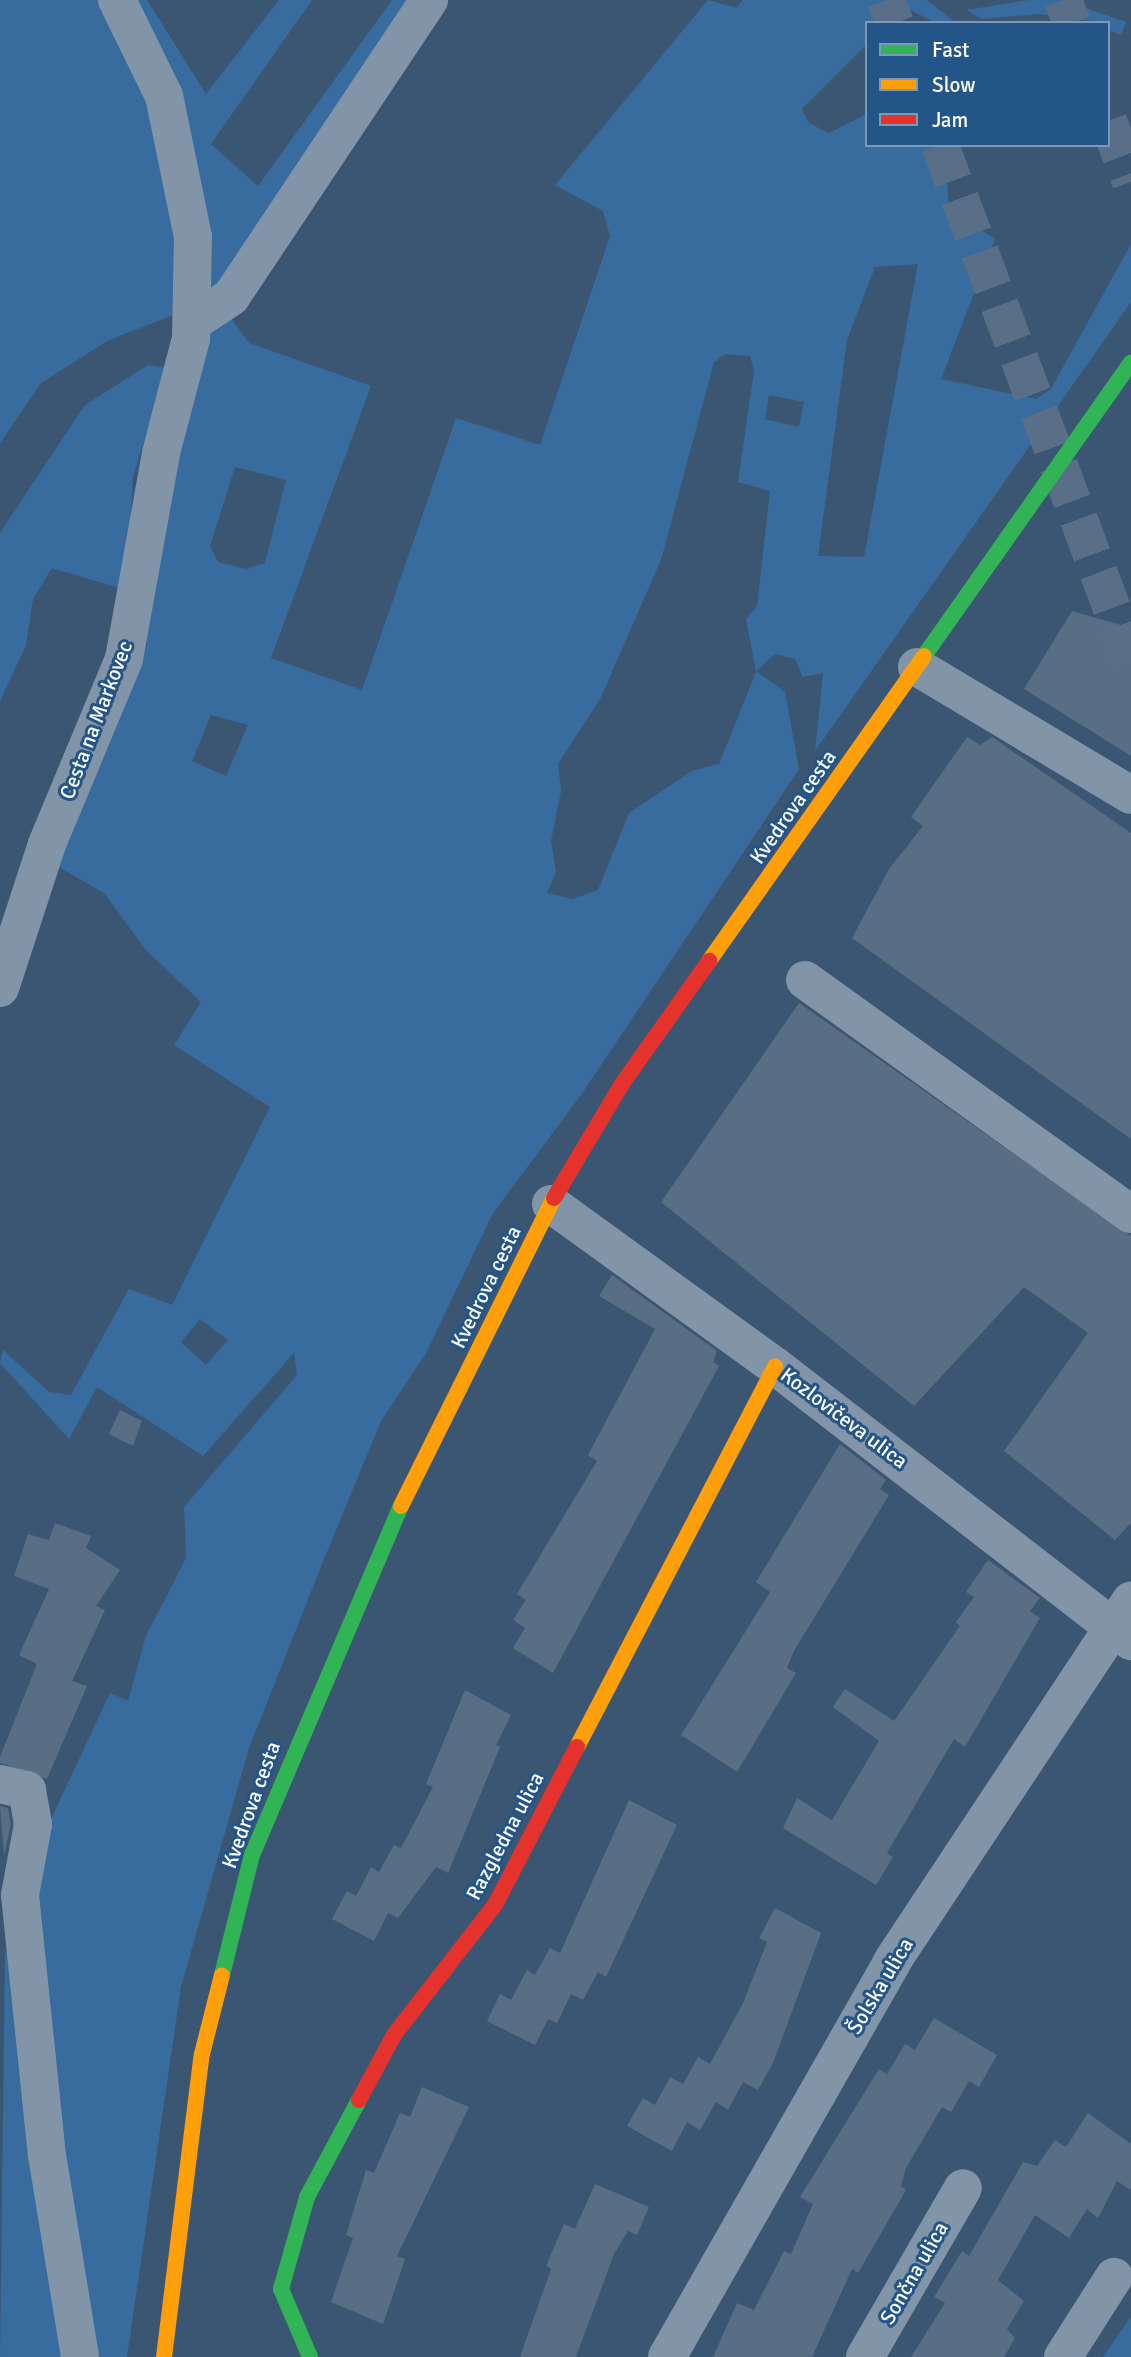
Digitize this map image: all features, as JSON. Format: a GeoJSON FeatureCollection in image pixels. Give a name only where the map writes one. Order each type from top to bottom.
{"type":"FeatureCollection","features":[{"type":"Feature","properties":{"kind":"street","name":"Cesta na Markovec"},"geometry":{"type":"LineString","coordinates":[[0,988],[47,844],[124,659],[192,323],[193,236],[164,96],[117,0]]}},
{"type":"Feature","properties":{"kind":"street"},"geometry":{"type":"LineString","coordinates":[[192,323],[231,297],[429,0]]}},
{"type":"Feature","properties":{"kind":"street","name":"Kvedrova cesta"},"geometry":{"type":"LineString","coordinates":[[164,2357],[202,2054],[251,1855],[396,1517],[551,1204],[622,1084],[1131,363]]}},
{"type":"Feature","properties":{"kind":"street"},"geometry":{"type":"LineString","coordinates":[[917,667],[1131,795]]}},
{"type":"Feature","properties":{"kind":"street"},"geometry":{"type":"LineString","coordinates":[[805,980],[1131,1214]]}},
{"type":"Feature","properties":{"kind":"street","name":"Kozlovičeva ulica"},"geometry":{"type":"LineString","coordinates":[[551,1204],[1126,1624]]}},
{"type":"Feature","properties":{"kind":"street","name":"Razgledna ulica"},"geometry":{"type":"LineString","coordinates":[[310,2357],[281,2289],[307,2197],[394,2035],[495,1905],[775,1366]]}},
{"type":"Feature","properties":{"kind":"street","name":"Šolska ulica"},"geometry":{"type":"LineString","coordinates":[[667,2357],[893,1960],[1126,1624]]}},
{"type":"Feature","properties":{"kind":"street"},"geometry":{"type":"LineString","coordinates":[[0,1784],[27,1790],[33,1824],[20,1895],[47,2155],[80,2357]]}},
{"type":"Feature","properties":{"kind":"street","name":"Sončna ulica"},"geometry":{"type":"LineString","coordinates":[[865,2357],[963,2188]]}},
{"type":"Feature","properties":{"kind":"street"},"geometry":{"type":"LineString","coordinates":[[1063,2357],[1114,2277]]}},
{"type":"Feature","properties":{"kind":"shaded area"},"geometry":{"type":"Polygon","coordinates":[[[0,0],[104,0],[171,151],[181,312],[109,340],[41,383],[0,443],[0,0]]]}},
{"type":"Feature","properties":{"kind":"shaded area"},"geometry":{"type":"Polygon","coordinates":[[[130,0],[147,0],[206,94],[279,0],[312,0],[211,144],[258,186],[392,0],[419,0],[243,270],[207,290],[130,0]]]}},
{"type":"Feature","properties":{"kind":"shaded area"},"geometry":{"type":"Polygon","coordinates":[[[708,0],[736,8],[743,0],[927,0],[953,21],[933,21],[904,7],[890,21],[865,21],[865,46],[802,109],[809,123],[829,133],[865,115],[865,147],[957,147],[946,166],[949,210],[995,239],[941,379],[1036,399],[1051,389],[1131,244],[1131,302],[815,751],[823,673],[803,677],[795,659],[775,654],[756,671],[785,692],[799,769],[581,1095],[493,1213],[426,1353],[381,1421],[249,1748],[181,1987],[127,2357],[90,2357],[73,2270],[32,1860],[110,1693],[128,1701],[146,1636],[186,1558],[184,1507],[297,1375],[294,1353],[203,1456],[97,1387],[69,1439],[0,1363],[3,1350],[49,1392],[71,1395],[129,1289],[172,1305],[270,1107],[174,1045],[201,1002],[145,949],[105,894],[51,862],[147,645],[144,586],[208,331],[231,318],[249,343],[371,386],[271,658],[362,690],[456,418],[540,445],[610,236],[603,211],[555,185],[708,0]],[[918,264],[875,267],[847,340],[818,556],[864,557],[918,264]],[[726,354],[714,362],[661,560],[600,699],[558,764],[561,791],[551,841],[556,872],[547,893],[573,899],[598,890],[629,813],[692,771],[719,764],[756,672],[746,619],[757,606],[770,491],[738,482],[754,371],[750,356],[726,354]],[[769,395],[765,419],[799,427],[804,402],[769,395]],[[235,467],[210,546],[218,562],[246,569],[265,563],[286,480],[235,467]],[[211,715],[192,761],[226,776],[248,725],[211,715]],[[200,1319],[181,1342],[206,1365],[228,1340],[200,1319]]]}},
{"type":"Feature","properties":{"kind":"shaded area"},"geometry":{"type":"Polygon","coordinates":[[[1029,0],[1062,0],[1126,22],[1121,35],[1110,31],[1110,21],[1039,14],[982,19],[966,10],[1029,0]]]}},
{"type":"Feature","properties":{"kind":"shaded area"},"geometry":{"type":"Polygon","coordinates":[[[148,365],[166,368],[133,477],[126,590],[52,568],[33,599],[26,645],[0,701],[0,533],[85,405],[148,365]]]}},
{"type":"Feature","properties":{"kind":"shaded area"},"geometry":{"type":"Polygon","coordinates":[[[5,1952],[16,1956],[68,2357],[0,2357],[5,1952]]]}},
{"type":"Feature","properties":{"kind":"shaded area"},"geometry":{"type":"Polygon","coordinates":[[[1131,2317],[1131,2357],[1103,2357],[1131,2317]]]}},
{"type":"Feature","properties":{"kind":"building"},"geometry":{"type":"Polygon","coordinates":[[[1072,611],[1131,628],[1131,756],[1024,689],[1072,611]]]}},
{"type":"Feature","properties":{"kind":"building"},"geometry":{"type":"Polygon","coordinates":[[[967,737],[980,745],[992,737],[1131,833],[1131,1139],[852,938],[889,869],[923,826],[911,817],[967,737]]]}},
{"type":"Feature","properties":{"kind":"building"},"geometry":{"type":"Polygon","coordinates":[[[799,1003],[1131,1236],[1131,1523],[1115,1540],[1004,1451],[1088,1333],[1024,1287],[914,1406],[661,1202],[799,1003]]]}},
{"type":"Feature","properties":{"kind":"building"},"geometry":{"type":"Polygon","coordinates":[[[612,1275],[717,1351],[713,1362],[719,1366],[553,1673],[513,1648],[525,1628],[513,1620],[526,1600],[517,1594],[597,1461],[588,1455],[655,1329],[599,1296],[612,1275]]]}},
{"type":"Feature","properties":{"kind":"building"},"geometry":{"type":"Polygon","coordinates":[[[120,1410],[142,1421],[133,1446],[109,1434],[120,1410]]]}},
{"type":"Feature","properties":{"kind":"building"},"geometry":{"type":"Polygon","coordinates":[[[840,1444],[886,1480],[880,1489],[889,1495],[794,1651],[787,1668],[796,1673],[737,1772],[681,1735],[770,1592],[756,1582],[840,1444]]]}},
{"type":"Feature","properties":{"kind":"building"},"geometry":{"type":"Polygon","coordinates":[[[55,1523],[91,1536],[86,1548],[120,1570],[96,1606],[105,1610],[72,1681],[87,1686],[47,1779],[0,1763],[0,1757],[37,1664],[19,1655],[49,1589],[14,1576],[28,1534],[49,1540],[55,1523]]]}},
{"type":"Feature","properties":{"kind":"building"},"geometry":{"type":"Polygon","coordinates":[[[988,1560],[1040,1598],[1030,1611],[1040,1618],[965,1747],[954,1739],[887,1853],[893,1857],[876,1885],[783,1828],[797,1798],[832,1820],[879,1741],[833,1707],[845,1689],[894,1721],[960,1626],[956,1622],[974,1597],[966,1592],[988,1560]]]}},
{"type":"Feature","properties":{"kind":"building"},"geometry":{"type":"Polygon","coordinates":[[[465,1690],[511,1715],[496,1745],[500,1747],[448,1873],[436,1867],[398,1918],[388,1913],[374,1941],[332,1919],[347,1891],[356,1896],[371,1867],[379,1872],[394,1845],[401,1848],[433,1787],[426,1784],[465,1690]]]}},
{"type":"Feature","properties":{"kind":"building"},"geometry":{"type":"Polygon","coordinates":[[[629,1800],[677,1825],[606,1977],[598,1972],[583,2000],[571,1994],[557,2023],[548,2019],[535,2045],[487,2021],[500,1994],[511,2000],[527,1970],[535,1975],[550,1948],[560,1953],[629,1800]]]}},
{"type":"Feature","properties":{"kind":"building"},"geometry":{"type":"Polygon","coordinates":[[[0,1806],[8,1808],[11,1824],[4,1856],[0,1806]]]}},
{"type":"Feature","properties":{"kind":"building"},"geometry":{"type":"Polygon","coordinates":[[[775,1908],[821,1933],[773,2063],[758,2090],[743,2082],[728,2110],[716,2102],[700,2130],[687,2122],[672,2151],[627,2126],[643,2098],[655,2105],[670,2077],[683,2084],[698,2057],[710,2064],[743,2003],[767,1942],[759,1938],[775,1908]]]}},
{"type":"Feature","properties":{"kind":"building"},"geometry":{"type":"Polygon","coordinates":[[[934,2018],[997,2055],[979,2087],[969,2081],[951,2112],[942,2107],[906,2168],[901,2186],[906,2190],[858,2273],[852,2269],[812,2357],[713,2357],[737,2303],[754,2310],[784,2251],[791,2254],[813,2204],[800,2197],[879,2069],[887,2074],[905,2044],[915,2050],[934,2018]]]}},
{"type":"Feature","properties":{"kind":"building"},"geometry":{"type":"Polygon","coordinates":[[[422,2087],[469,2107],[397,2256],[405,2259],[383,2324],[331,2302],[353,2238],[346,2235],[366,2170],[374,2173],[400,2113],[410,2117],[422,2087]]]}},
{"type":"Feature","properties":{"kind":"building"},"geometry":{"type":"Polygon","coordinates":[[[1088,2113],[1131,2144],[1131,2190],[1117,2181],[1098,2218],[1087,2209],[1069,2238],[1035,2215],[998,2280],[1024,2301],[1007,2329],[1015,2338],[1004,2357],[911,2357],[945,2303],[934,2297],[962,2251],[969,2256],[1023,2162],[1037,2166],[1055,2140],[1066,2147],[1088,2113]]]}},
{"type":"Feature","properties":{"kind":"building"},"geometry":{"type":"Polygon","coordinates":[[[595,2184],[649,2207],[637,2235],[628,2231],[614,2254],[576,2357],[520,2357],[551,2269],[546,2266],[564,2224],[575,2229],[595,2184]]]}},
{"type":"Feature","properties":{"kind":"tunnel"},"geometry":{"type":"LineString","coordinates":[[886,0],[894,21]]}},
{"type":"Feature","properties":{"kind":"tunnel"},"geometry":{"type":"LineString","coordinates":[[1063,0],[1071,21]]}},
{"type":"Feature","properties":{"kind":"tunnel"},"geometry":{"type":"LineString","coordinates":[[1110,126],[1131,182]]}},
{"type":"Feature","properties":{"kind":"tunnel"},"geometry":{"type":"LineString","coordinates":[[941,147],[1131,660]]}},
{"type":"Feature","properties":{"kind":"traffic: fast"},"geometry":{"type":"LineString","coordinates":[[924,656],[1131,363]]}},
{"type":"Feature","properties":{"kind":"traffic: fast"},"geometry":{"type":"LineString","coordinates":[[222,1975],[252,1855],[401,1506]]}},
{"type":"Feature","properties":{"kind":"traffic: fast"},"geometry":{"type":"LineString","coordinates":[[310,2357],[281,2289],[307,2197],[359,2100]]}},
{"type":"Feature","properties":{"kind":"traffic: slow"},"geometry":{"type":"LineString","coordinates":[[709,961],[924,656]]}},
{"type":"Feature","properties":{"kind":"traffic: slow"},"geometry":{"type":"LineString","coordinates":[[401,1506],[554,1198]]}},
{"type":"Feature","properties":{"kind":"traffic: slow"},"geometry":{"type":"LineString","coordinates":[[577,1747],[775,1366]]}},
{"type":"Feature","properties":{"kind":"traffic: slow"},"geometry":{"type":"LineString","coordinates":[[164,2357],[202,2054],[222,1975]]}},
{"type":"Feature","properties":{"kind":"traffic: jam"},"geometry":{"type":"LineString","coordinates":[[554,1198],[622,1084],[709,961]]}},
{"type":"Feature","properties":{"kind":"traffic: jam"},"geometry":{"type":"LineString","coordinates":[[359,2100],[394,2035],[495,1905],[577,1747]]}}]}
